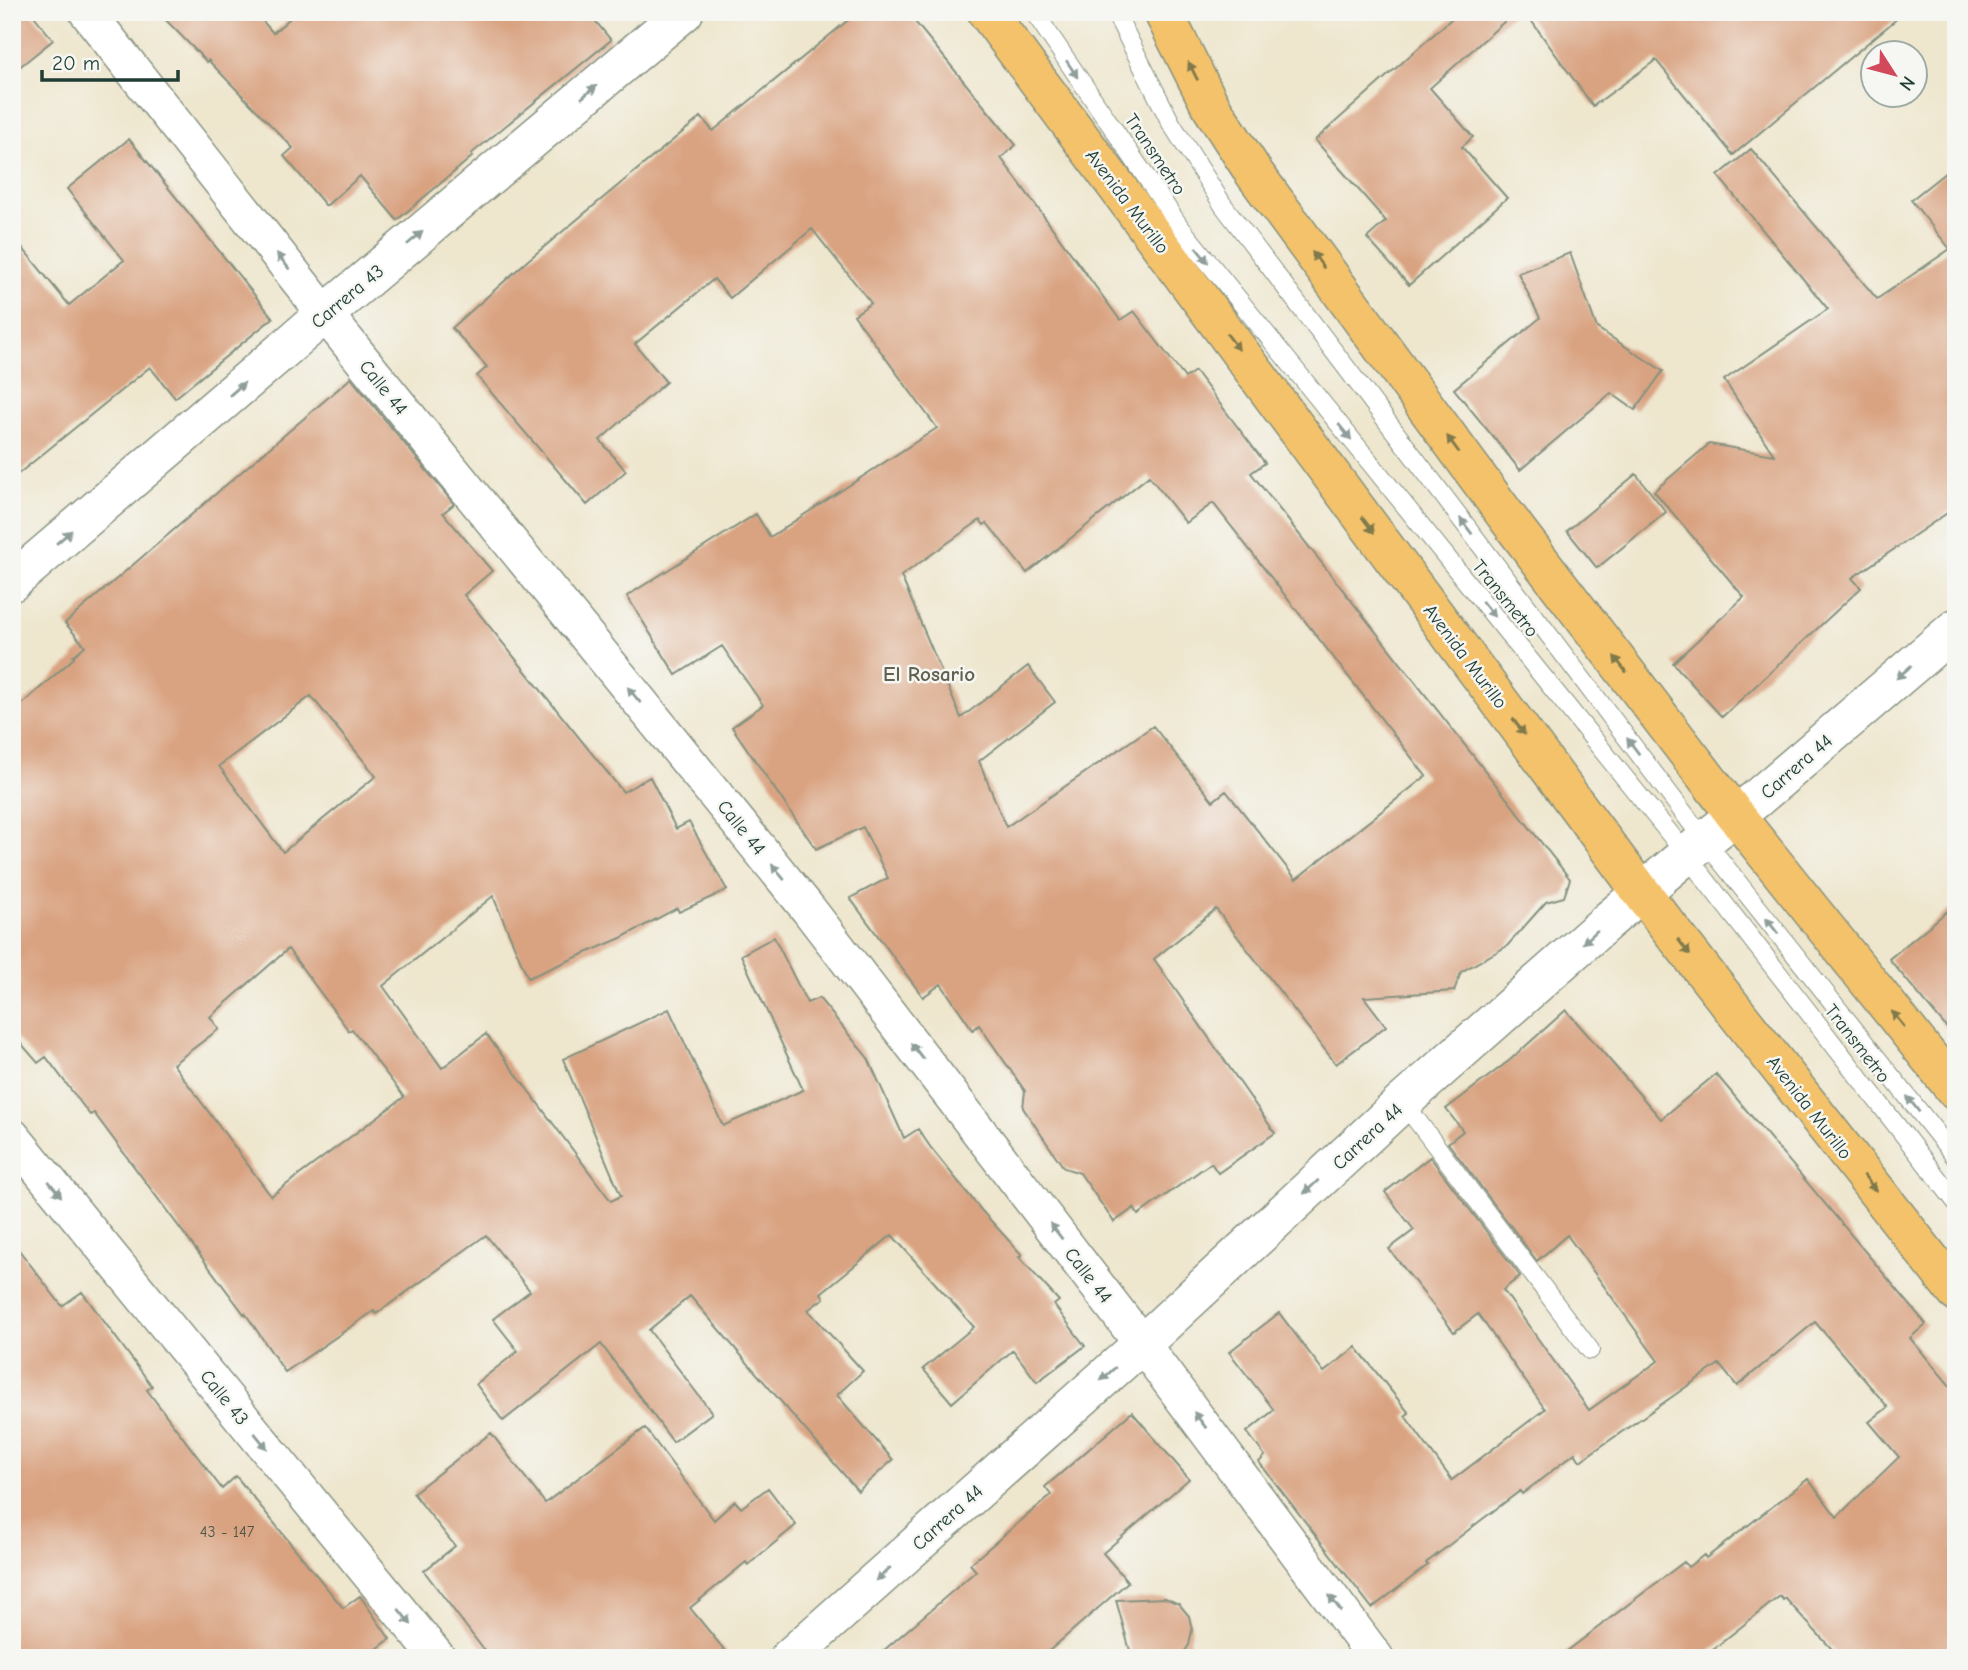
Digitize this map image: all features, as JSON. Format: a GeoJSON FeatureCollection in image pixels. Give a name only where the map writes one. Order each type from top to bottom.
{"type":"FeatureCollection","features":[{"type":"Feature","properties":{"kind":"main road","name":"Avenida Murillo"},"geometry":{"type":"LineString","coordinates":[[987,12],[1642,893],[1956,1292]]}},
{"type":"Feature","properties":{"kind":"main road"},"geometry":{"type":"LineString","coordinates":[[1163,12],[1210,105],[1254,173],[1518,532],[1735,816],[1956,1091]]}},
{"type":"Feature","properties":{"kind":"street","name":"Calle 44"},"geometry":{"type":"LineString","coordinates":[[87,12],[325,314],[809,911],[1142,1344],[1376,1658]]}},
{"type":"Feature","properties":{"kind":"street","name":"Carrera 43"},"geometry":{"type":"LineString","coordinates":[[12,582],[684,12]]}},
{"type":"Feature","properties":{"kind":"street","name":"Carrera 44"},"geometry":{"type":"LineString","coordinates":[[789,1658],[1142,1344],[1403,1102],[1610,919],[1956,628]]}},
{"type":"Feature","properties":{"kind":"street","name":"Calle 43"},"geometry":{"type":"LineString","coordinates":[[12,1136],[438,1658]]}},
{"type":"Feature","properties":{"kind":"lane","name":"Transmetro"},"geometry":{"type":"LineString","coordinates":[[1034,12],[1180,227],[1670,834],[1695,849],[1956,1158]]}},
{"type":"Feature","properties":{"kind":"lane","name":"Transmetro"},"geometry":{"type":"LineString","coordinates":[[1115,12],[1171,123],[1223,205],[1956,1202]]}},
{"type":"Feature","properties":{"kind":"lane"},"geometry":{"type":"LineString","coordinates":[[1403,1102],[1590,1350]]}},
{"type":"Feature","properties":{"kind":"building"},"geometry":{"type":"Polygon","coordinates":[[[12,12],[31,12],[53,40],[12,73],[12,12]]]}},
{"type":"Feature","properties":{"kind":"building"},"geometry":{"type":"Polygon","coordinates":[[[158,12],[255,12],[273,33],[297,12],[588,12],[611,40],[471,154],[473,156],[397,220],[360,176],[326,206],[284,156],[293,148],[158,12]]]}},
{"type":"Feature","properties":{"kind":"building"},"geometry":{"type":"Polygon","coordinates":[[[858,12],[907,12],[1016,145],[1001,158],[1120,320],[1134,311],[1185,378],[1195,371],[1265,463],[1251,473],[1570,879],[1564,897],[1546,902],[1507,946],[1461,972],[1454,991],[1364,997],[1386,1026],[1336,1064],[1216,909],[1154,959],[1275,1133],[1218,1173],[1211,1163],[1138,1215],[1134,1208],[1114,1222],[1080,1173],[1064,1168],[1023,1108],[1025,1091],[979,1025],[973,1030],[941,984],[923,997],[850,898],[888,878],[863,827],[816,849],[732,727],[763,705],[722,646],[676,675],[627,596],[756,514],[770,537],[937,428],[854,315],[871,303],[812,229],[730,298],[714,279],[635,344],[666,382],[600,440],[626,471],[587,505],[477,376],[487,367],[452,328],[527,261],[701,117],[713,131],[858,12]],[[1149,476],[1027,573],[987,523],[984,525],[980,520],[901,576],[961,718],[1028,666],[1055,702],[979,761],[1006,827],[1153,726],[1213,801],[1226,791],[1296,879],[1426,776],[1213,503],[1186,523],[1149,476]]]}},
{"type":"Feature","properties":{"kind":"building"},"geometry":{"type":"Polygon","coordinates":[[[1459,12],[1515,12],[1430,88],[1473,137],[1462,147],[1507,198],[1409,285],[1367,238],[1386,221],[1315,140],[1459,12]]]}},
{"type":"Feature","properties":{"kind":"building"},"geometry":{"type":"Polygon","coordinates":[[[1525,12],[1905,12],[1874,38],[1860,38],[1860,49],[1733,155],[1656,60],[1593,106],[1525,12]]]}},
{"type":"Feature","properties":{"kind":"building"},"geometry":{"type":"Polygon","coordinates":[[[129,139],[273,318],[175,398],[150,367],[12,479],[12,235],[69,305],[124,260],[67,189],[129,139]]]}},
{"type":"Feature","properties":{"kind":"building"},"geometry":{"type":"Polygon","coordinates":[[[1751,149],[1877,299],[1950,249],[1911,200],[1956,164],[1956,507],[1852,578],[1861,588],[1722,717],[1673,663],[1744,597],[1654,491],[1709,444],[1774,455],[1724,380],[1828,309],[1718,176],[1751,149]]]}},
{"type":"Feature","properties":{"kind":"building"},"geometry":{"type":"Polygon","coordinates":[[[1570,253],[1597,328],[1663,371],[1635,410],[1611,393],[1520,470],[1454,389],[1540,318],[1518,273],[1570,253]]]}},
{"type":"Feature","properties":{"kind":"building"},"geometry":{"type":"Polygon","coordinates":[[[351,378],[454,504],[443,513],[492,571],[464,595],[623,792],[650,777],[676,829],[689,822],[727,890],[679,912],[677,908],[621,938],[528,978],[493,896],[383,986],[442,1068],[486,1034],[611,1201],[621,1196],[563,1059],[669,1009],[723,1126],[803,1090],[741,955],[774,937],[807,1003],[819,998],[868,1058],[904,1138],[918,1129],[981,1210],[1022,1255],[1019,1257],[1059,1301],[1054,1305],[1085,1346],[1037,1382],[1013,1350],[952,1403],[923,1369],[974,1327],[892,1235],[821,1293],[824,1298],[808,1310],[863,1371],[837,1395],[893,1460],[858,1491],[690,1296],[649,1330],[712,1413],[673,1442],[601,1344],[503,1421],[476,1384],[518,1351],[493,1319],[530,1291],[486,1235],[376,1314],[374,1311],[285,1372],[245,1313],[94,1113],[90,1115],[46,1057],[38,1063],[12,1033],[12,713],[85,646],[65,623],[351,378]],[[311,696],[219,766],[283,852],[376,776],[311,696]],[[288,949],[210,1017],[219,1029],[173,1064],[271,1196],[404,1097],[352,1029],[349,1031],[288,949]]]}},
{"type":"Feature","properties":{"kind":"building"},"geometry":{"type":"Polygon","coordinates":[[[1636,474],[1666,512],[1597,568],[1567,531],[1636,474]]]}},
{"type":"Feature","properties":{"kind":"building"},"geometry":{"type":"Polygon","coordinates":[[[1956,904],[1956,1039],[1889,959],[1956,904]]]}},
{"type":"Feature","properties":{"kind":"building"},"geometry":{"type":"Polygon","coordinates":[[[1566,1010],[1661,1119],[1716,1074],[1926,1324],[1910,1338],[1956,1393],[1956,1658],[1840,1658],[1785,1598],[1783,1600],[1780,1596],[1702,1658],[1558,1658],[1684,1562],[1688,1567],[1704,1555],[1706,1558],[1808,1479],[1837,1517],[1899,1457],[1869,1422],[1888,1407],[1815,1322],[1737,1386],[1719,1364],[1580,1461],[1575,1453],[1522,1494],[1520,1491],[1480,1521],[1372,1608],[1259,1462],[1265,1456],[1247,1432],[1274,1410],[1229,1352],[1279,1313],[1324,1372],[1356,1347],[1409,1413],[1405,1416],[1452,1480],[1545,1409],[1478,1314],[1454,1332],[1389,1249],[1414,1230],[1385,1192],[1430,1157],[1520,1276],[1503,1290],[1589,1410],[1658,1361],[1567,1235],[1537,1261],[1448,1143],[1463,1131],[1446,1109],[1510,1060],[1566,1010]]]}},
{"type":"Feature","properties":{"kind":"building"},"geometry":{"type":"Polygon","coordinates":[[[12,1241],[62,1306],[82,1292],[152,1386],[147,1390],[222,1489],[236,1476],[343,1608],[360,1596],[390,1639],[365,1658],[12,1658],[12,1241]]]}},
{"type":"Feature","properties":{"kind":"building"},"geometry":{"type":"Polygon","coordinates":[[[1132,1412],[1189,1479],[1103,1553],[1128,1582],[1041,1658],[875,1658],[976,1571],[970,1564],[1051,1495],[1045,1487],[1132,1412]]]}},
{"type":"Feature","properties":{"kind":"building"},"geometry":{"type":"Polygon","coordinates":[[[645,1428],[714,1520],[735,1501],[741,1508],[768,1488],[796,1525],[690,1608],[731,1658],[490,1658],[424,1571],[455,1546],[413,1493],[491,1433],[545,1503],[645,1428]]]}},
{"type":"Feature","properties":{"kind":"building"},"geometry":{"type":"Polygon","coordinates":[[[1165,1598],[1179,1604],[1189,1616],[1192,1630],[1189,1645],[1180,1658],[1132,1658],[1116,1600],[1165,1598]]]}},
{"type":"Feature","properties":{"kind":"district","name":"El Rosario"},"geometry":{"type":"Point","coordinates":[929,674]}}]}
